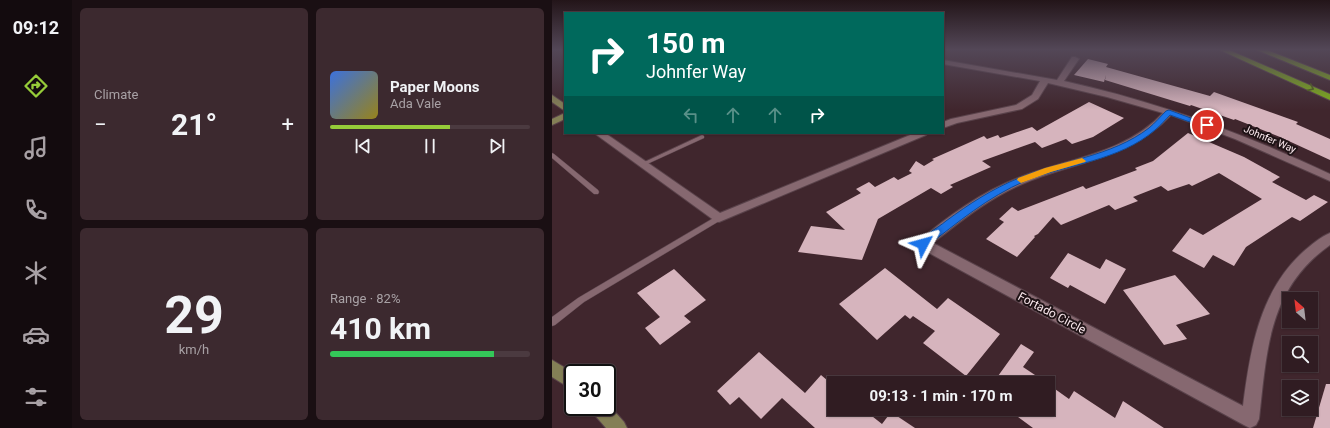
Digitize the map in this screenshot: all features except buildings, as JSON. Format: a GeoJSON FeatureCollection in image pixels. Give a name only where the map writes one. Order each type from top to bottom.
{"type":"FeatureCollection","features":[{"type":"Feature","properties":{"kind":"highway"},"geometry":{"type":"LineString","coordinates":[[1269,70],[1330,97]]}},
{"type":"Feature","properties":{"kind":"highway"},"geometry":{"type":"LineString","coordinates":[[1310,70],[1330,78]]}},
{"type":"Feature","properties":{"kind":"street","name":"Johnfer Way"},"geometry":{"type":"LineString","coordinates":[[988,70],[1059,83],[1169,112],[1246,140],[1330,178]]}},
{"type":"Feature","properties":{"kind":"street"},"geometry":{"type":"LineString","coordinates":[[1059,83],[1068,70]]}},
{"type":"Feature","properties":{"kind":"street"},"geometry":{"type":"LineString","coordinates":[[944,125],[954,120],[1019,107],[1029,103],[1041,91],[1045,80]]}},
{"type":"Feature","properties":{"kind":"street"},"geometry":{"type":"LineString","coordinates":[[552,98],[564,107]]}},
{"type":"Feature","properties":{"kind":"street","name":"Fortado Circle"},"geometry":{"type":"LineString","coordinates":[[1169,112],[1153,129],[1118,149],[1098,157],[1048,170],[997,191],[972,206],[923,244],[1250,419],[1258,351],[1269,314],[1283,284],[1302,261],[1330,238]]}},
{"type":"Feature","properties":{"kind":"street"},"geometry":{"type":"LineString","coordinates":[[552,122],[564,116]]}},
{"type":"Feature","properties":{"kind":"street"},"geometry":{"type":"LineString","coordinates":[[600,134],[719,218],[922,134]]}},
{"type":"Feature","properties":{"kind":"street"},"geometry":{"type":"LineString","coordinates":[[552,368],[564,376]]}},
{"type":"Feature","properties":{"kind":"street"},"geometry":{"type":"LineString","coordinates":[[608,416],[618,428]]}},
{"type":"Feature","properties":{"kind":"lane"},"geometry":{"type":"LineString","coordinates":[[643,164],[702,137]]}},
{"type":"Feature","properties":{"kind":"lane"},"geometry":{"type":"LineString","coordinates":[[552,155],[596,192]]}},
{"type":"Feature","properties":{"kind":"lane"},"geometry":{"type":"LineString","coordinates":[[552,322],[581,300],[719,218]]}},
{"type":"Feature","properties":{"kind":"slow traffic"},"geometry":{"type":"LineString","coordinates":[[1021,180],[1048,170],[1082,161]]}},
{"type":"Feature","properties":{"kind":"route"},"geometry":{"type":"LineString","coordinates":[[923,244],[972,206],[997,191],[1048,170],[1098,157],[1118,149],[1153,129],[1169,112],[1207,125]]}}]}
